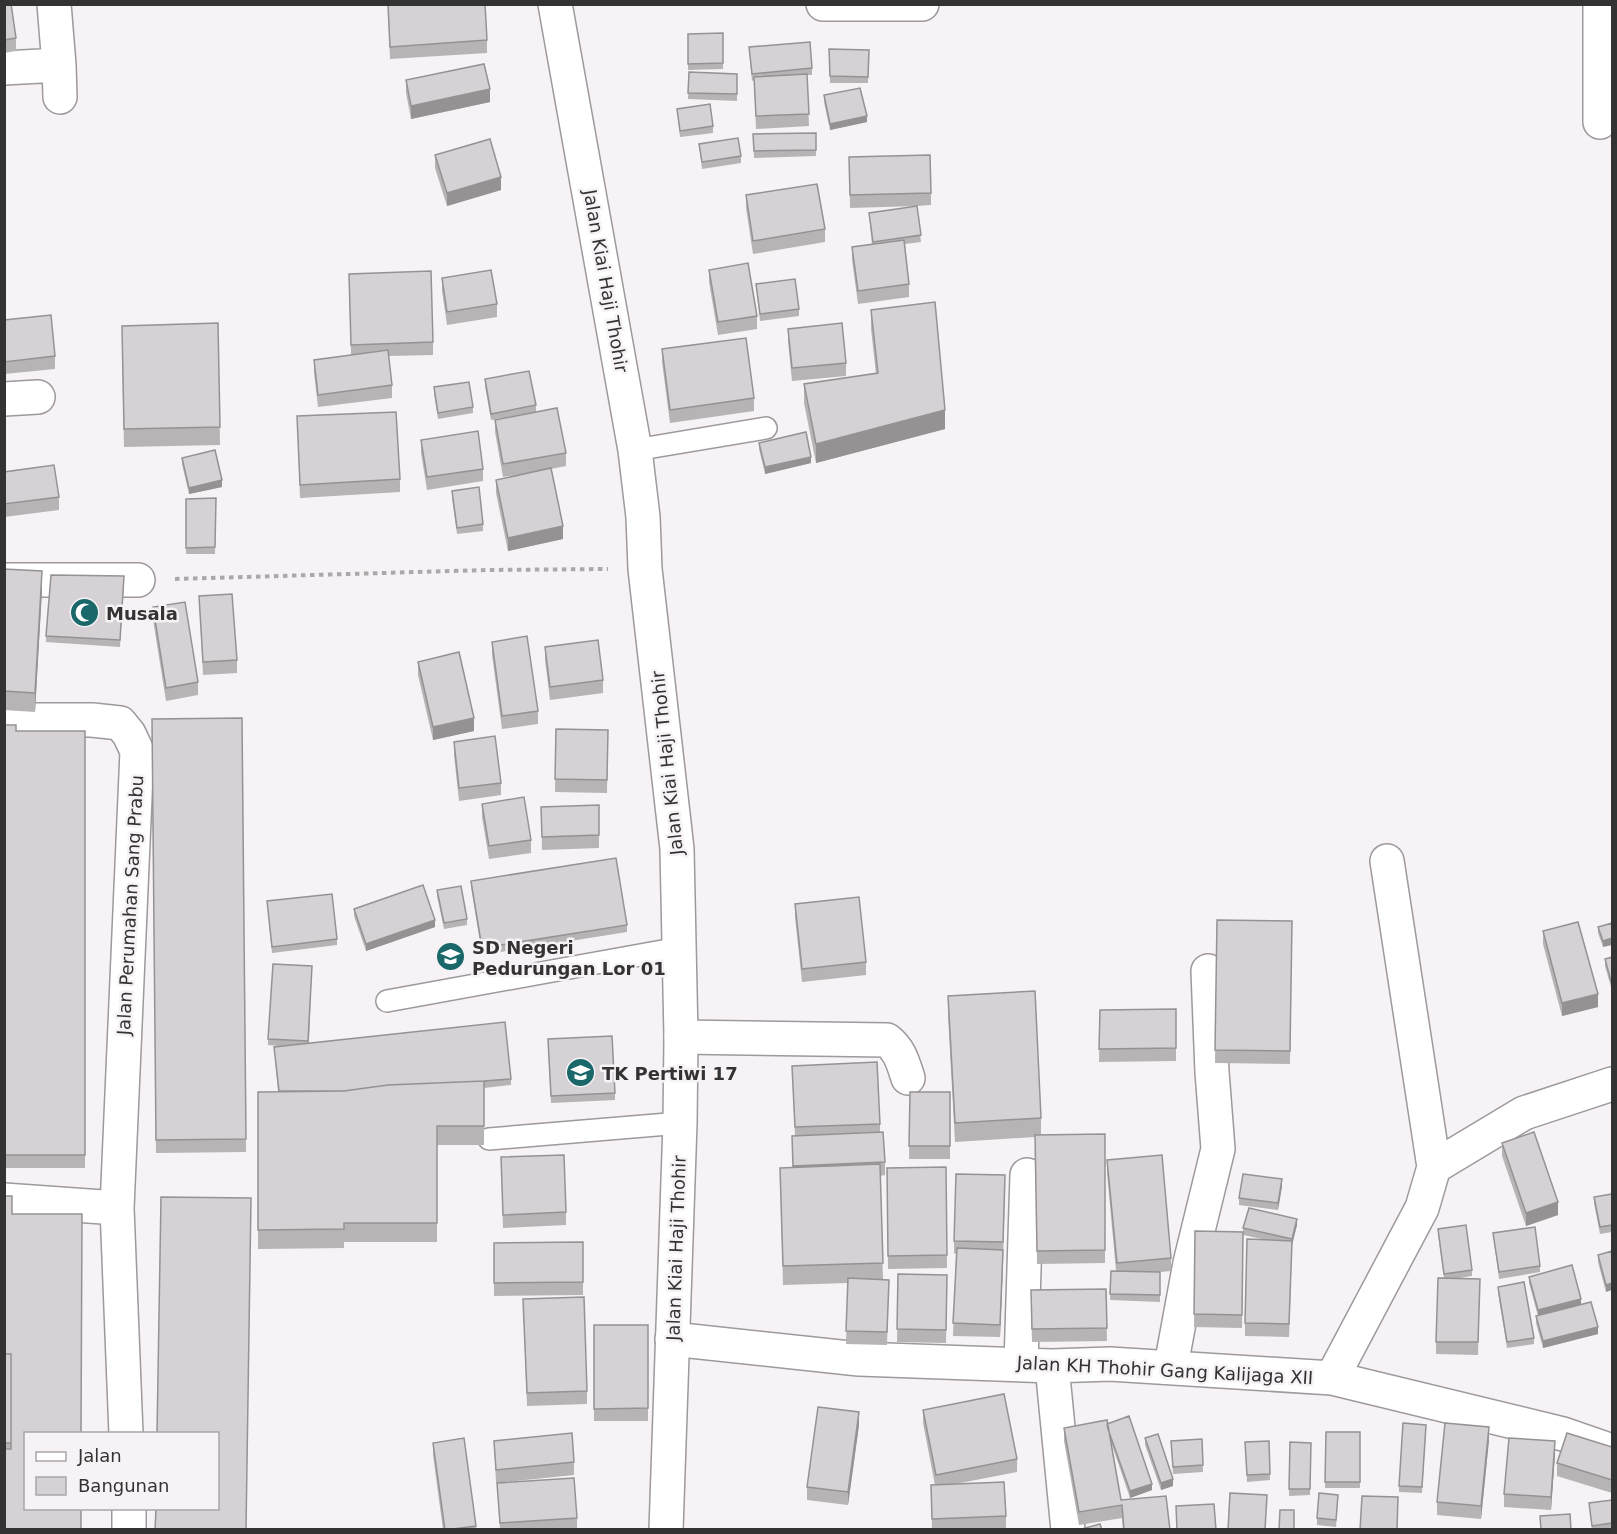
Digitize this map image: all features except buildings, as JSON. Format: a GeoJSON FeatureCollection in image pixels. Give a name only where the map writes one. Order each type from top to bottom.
{"type":"FeatureCollection","features":[{"type":"Feature","properties":{"kind":"street"},"geometry":{"type":"LineString","coordinates":[[54,4],[60,97]]}},
{"type":"Feature","properties":{"kind":"street","name":"Jalan Kiai Haji Thohir"},"geometry":{"type":"LineString","coordinates":[[555,4],[636,450],[643,517],[645,569],[677,849],[681,1037],[680,1123],[666,1530]]}},
{"type":"Feature","properties":{"kind":"street"},"geometry":{"type":"LineString","coordinates":[[822,4],[922,4]]}},
{"type":"Feature","properties":{"kind":"street"},"geometry":{"type":"LineString","coordinates":[[1600,4],[1600,122]]}},
{"type":"Feature","properties":{"kind":"street"},"geometry":{"type":"LineString","coordinates":[[4,69],[59,65]]}},
{"type":"Feature","properties":{"kind":"street"},"geometry":{"type":"LineString","coordinates":[[4,399],[38,397]]}},
{"type":"Feature","properties":{"kind":"street"},"geometry":{"type":"LineString","coordinates":[[4,580],[138,580]]}},
{"type":"Feature","properties":{"kind":"street","name":"Jalan Perumahan Sang Prabu"},"geometry":{"type":"LineString","coordinates":[[4,720],[92,720],[120,723],[129,734],[137,751],[117,1208],[126,1432]]}},
{"type":"Feature","properties":{"kind":"street"},"geometry":{"type":"LineString","coordinates":[[1332,1378],[1422,1208],[1434,1167],[1387,861]]}},
{"type":"Feature","properties":{"kind":"street"},"geometry":{"type":"LineString","coordinates":[[1171,1366],[1190,1263],[1218,1149],[1208,971]]}},
{"type":"Feature","properties":{"kind":"street"},"geometry":{"type":"LineString","coordinates":[[681,1037],[887,1040],[900,1054],[908,1078]]}},
{"type":"Feature","properties":{"kind":"street"},"geometry":{"type":"LineString","coordinates":[[1434,1167],[1524,1113],[1612,1083]]}},
{"type":"Feature","properties":{"kind":"street"},"geometry":{"type":"LineString","coordinates":[[1027,1175],[1036,1364],[1068,1530]]}},
{"type":"Feature","properties":{"kind":"street"},"geometry":{"type":"LineString","coordinates":[[4,1200],[117,1208]]}},
{"type":"Feature","properties":{"kind":"street","name":"Jalan KH Thohir Gang Kalijaga XII"},"geometry":{"type":"LineString","coordinates":[[672,1339],[859,1359],[1171,1366],[1332,1378],[1563,1434],[1612,1451]]}},
{"type":"Feature","properties":{"kind":"street"},"geometry":{"type":"LineString","coordinates":[[129,1510],[129,1530]]}},
{"type":"Feature","properties":{"kind":"lane"},"geometry":{"type":"LineString","coordinates":[[636,450],[766,428]]}},
{"type":"Feature","properties":{"kind":"lane"},"geometry":{"type":"LineString","coordinates":[[387,1001],[679,948]]}},
{"type":"Feature","properties":{"kind":"lane"},"geometry":{"type":"LineString","coordinates":[[489,1139],[680,1123]]}},
{"type":"Feature","properties":{"kind":"path"},"geometry":{"type":"LineString","coordinates":[[138,580],[486,570],[645,569]]}},
{"type":"Feature","properties":{"kind":"place","name":"Musala"},"geometry":{"type":"Point","coordinates":[85,613]}},
{"type":"Feature","properties":{"kind":"place","name":"SD Negeri Pedurungan Lor 01"},"geometry":{"type":"Point","coordinates":[451,957]}},
{"type":"Feature","properties":{"kind":"place","name":"TK Pertiwi 17"},"geometry":{"type":"Point","coordinates":[581,1073]}}]}
